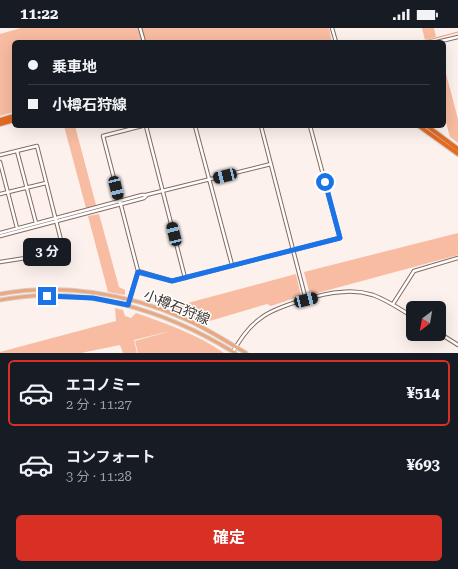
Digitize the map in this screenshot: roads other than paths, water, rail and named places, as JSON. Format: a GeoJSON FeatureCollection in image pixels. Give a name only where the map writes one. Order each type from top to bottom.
{"type":"FeatureCollection","features":[{"type":"Feature","properties":{"kind":"highway"},"geometry":{"type":"LineString","coordinates":[[0,120],[12,117]]}},
{"type":"Feature","properties":{"kind":"highway"},"geometry":{"type":"LineString","coordinates":[[0,124],[12,121]]}},
{"type":"Feature","properties":{"kind":"highway"},"geometry":{"type":"LineString","coordinates":[[422,128],[458,154]]}},
{"type":"Feature","properties":{"kind":"highway"},"geometry":{"type":"LineString","coordinates":[[430,128],[458,149]]}},
{"type":"Feature","properties":{"kind":"main road","name":"小樽石狩線"},"geometry":{"type":"LineString","coordinates":[[0,294],[67,290],[90,292],[130,299],[186,319],[246,353]]}},
{"type":"Feature","properties":{"kind":"main road","name":"小樽石狩線"},"geometry":{"type":"LineString","coordinates":[[0,300],[31,296],[80,297],[128,305],[181,323],[209,337],[233,352]]}},
{"type":"Feature","properties":{"kind":"street"},"geometry":{"type":"LineString","coordinates":[[140,28],[143,40]]}},
{"type":"Feature","properties":{"kind":"street"},"geometry":{"type":"LineString","coordinates":[[332,28],[335,40]]}},
{"type":"Feature","properties":{"kind":"street"},"geometry":{"type":"LineString","coordinates":[[445,40],[458,37]]}},
{"type":"Feature","properties":{"kind":"street"},"geometry":{"type":"LineString","coordinates":[[128,305],[138,272],[103,136],[134,128]]}},
{"type":"Feature","properties":{"kind":"street"},"geometry":{"type":"LineString","coordinates":[[147,128],[185,278]]}},
{"type":"Feature","properties":{"kind":"street"},"geometry":{"type":"LineString","coordinates":[[196,128],[232,265]]}},
{"type":"Feature","properties":{"kind":"street"},"geometry":{"type":"LineString","coordinates":[[261,128],[306,300]]}},
{"type":"Feature","properties":{"kind":"street"},"geometry":{"type":"LineString","coordinates":[[138,272],[170,281],[340,238],[311,128]]}},
{"type":"Feature","properties":{"kind":"street"},"geometry":{"type":"LineString","coordinates":[[0,156],[37,146],[64,252],[0,262]]}},
{"type":"Feature","properties":{"kind":"street"},"geometry":{"type":"LineString","coordinates":[[17,151],[36,225]]}},
{"type":"Feature","properties":{"kind":"street"},"geometry":{"type":"LineString","coordinates":[[0,162],[18,229]]}},
{"type":"Feature","properties":{"kind":"street"},"geometry":{"type":"LineString","coordinates":[[0,234],[120,202],[144,198],[146,195],[270,164]]}},
{"type":"Feature","properties":{"kind":"street"},"geometry":{"type":"LineString","coordinates":[[0,194],[46,183]]}},
{"type":"Feature","properties":{"kind":"street"},"geometry":{"type":"LineString","coordinates":[[392,304],[414,271],[458,258]]}},
{"type":"Feature","properties":{"kind":"street"},"geometry":{"type":"LineString","coordinates":[[233,352],[247,330],[261,317],[276,308],[333,293],[351,292],[374,296],[392,304],[406,313]]}},
{"type":"Feature","properties":{"kind":"street"},"geometry":{"type":"LineString","coordinates":[[446,337],[458,345]]}},
{"type":"Feature","properties":{"kind":"waterway"},"geometry":{"type":"LineString","coordinates":[[428,40],[458,32]]}}]}
